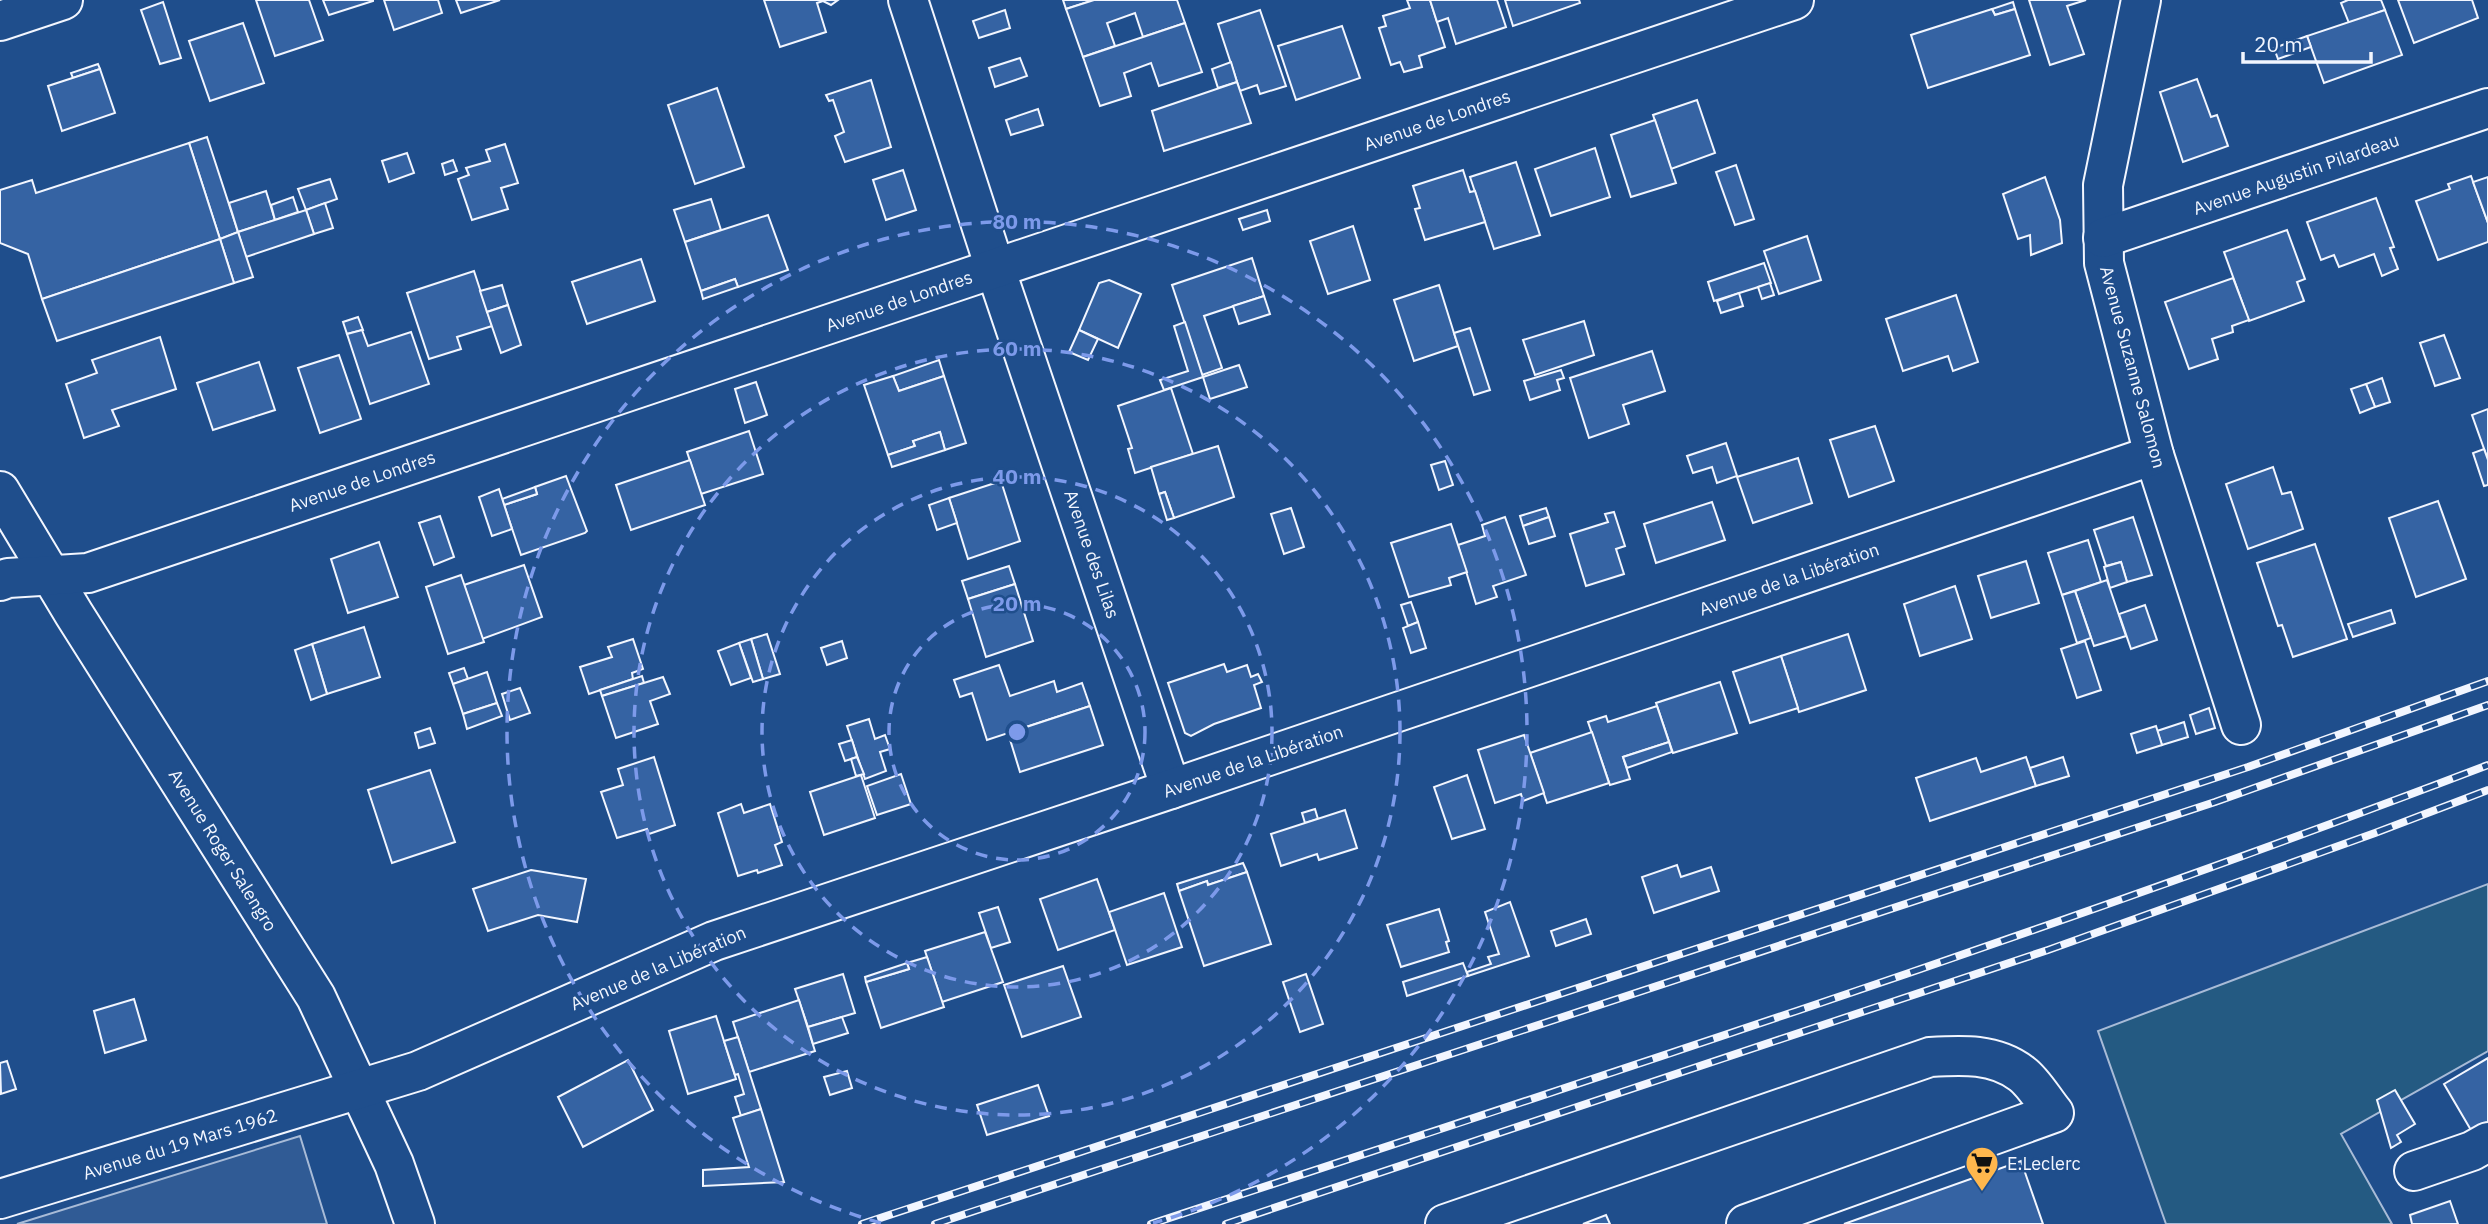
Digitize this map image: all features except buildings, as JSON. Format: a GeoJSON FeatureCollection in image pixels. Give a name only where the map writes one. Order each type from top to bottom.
{"type":"FeatureCollection","features":[{"type":"Feature","properties":{"kind":"street"},"geometry":{"type":"LineString","coordinates":[[0,21],[63,0]]}},
{"type":"Feature","properties":{"kind":"street","name":"Avenue des Lilas"},"geometry":{"type":"LineString","coordinates":[[908,0],[995,268],[1171,789]]}},
{"type":"Feature","properties":{"kind":"street","name":"Avenue de Londres"},"geometry":{"type":"LineString","coordinates":[[0,581],[8,578],[88,573],[1794,0]]}},
{"type":"Feature","properties":{"kind":"street","name":"Avenue Suzanne Salomon"},"geometry":{"type":"LineString","coordinates":[[2141,0],[2103,185],[2104,263],[2154,454],[2241,726]]}},
{"type":"Feature","properties":{"kind":"street","name":"Avenue Augustin Pilardeau"},"geometry":{"type":"LineString","coordinates":[[2103,238],[2488,108]]}},
{"type":"Feature","properties":{"kind":"street","name":"Avenue de la Libération"},"geometry":{"type":"LineString","coordinates":[[359,1088],[418,1071],[713,941],[1171,789],[2154,454]]}},
{"type":"Feature","properties":{"kind":"street","name":"Avenue Roger Salengro"},"geometry":{"type":"LineString","coordinates":[[0,491],[50,576],[316,998],[394,1164],[415,1224]]}},
{"type":"Feature","properties":{"kind":"street"},"geometry":{"type":"LineString","coordinates":[[1445,1224],[1930,1057],[1964,1055],[1995,1059],[2022,1074],[2053,1113],[1746,1224]]}},
{"type":"Feature","properties":{"kind":"street","name":"Avenue du 19 Mars 1962"},"geometry":{"type":"LineString","coordinates":[[0,1199],[359,1088]]}},
{"type":"Feature","properties":{"kind":"street"},"geometry":{"type":"LineString","coordinates":[[2414,1171],[2472,1151],[2488,1142]]}},
{"type":"Feature","properties":{"kind":"shaded area"},"geometry":{"type":"Polygon","coordinates":[[[2488,884],[2488,1051],[2341,1134],[2392,1224],[2166,1224],[2098,1031],[2488,884]]]}},
{"type":"Feature","properties":{"kind":"shaded area"},"geometry":{"type":"Polygon","coordinates":[[[300,1136],[327,1224],[17,1224],[300,1136]]]}},
{"type":"Feature","properties":{"kind":"railway"},"geometry":{"type":"LineString","coordinates":[[862,1224],[2248,767],[2488,681]]}},
{"type":"Feature","properties":{"kind":"railway"},"geometry":{"type":"LineString","coordinates":[[935,1224],[2215,802],[2488,705]]}},
{"type":"Feature","properties":{"kind":"railway"},"geometry":{"type":"LineString","coordinates":[[1151,1224],[1989,945],[2323,827],[2488,765]]}},
{"type":"Feature","properties":{"kind":"railway"},"geometry":{"type":"LineString","coordinates":[[1226,1224],[2048,950],[2488,790]]}},
{"type":"Feature","properties":{"kind":"place","name":"E.Leclerc"},"geometry":{"type":"Point","coordinates":[1982,1193]}}]}
